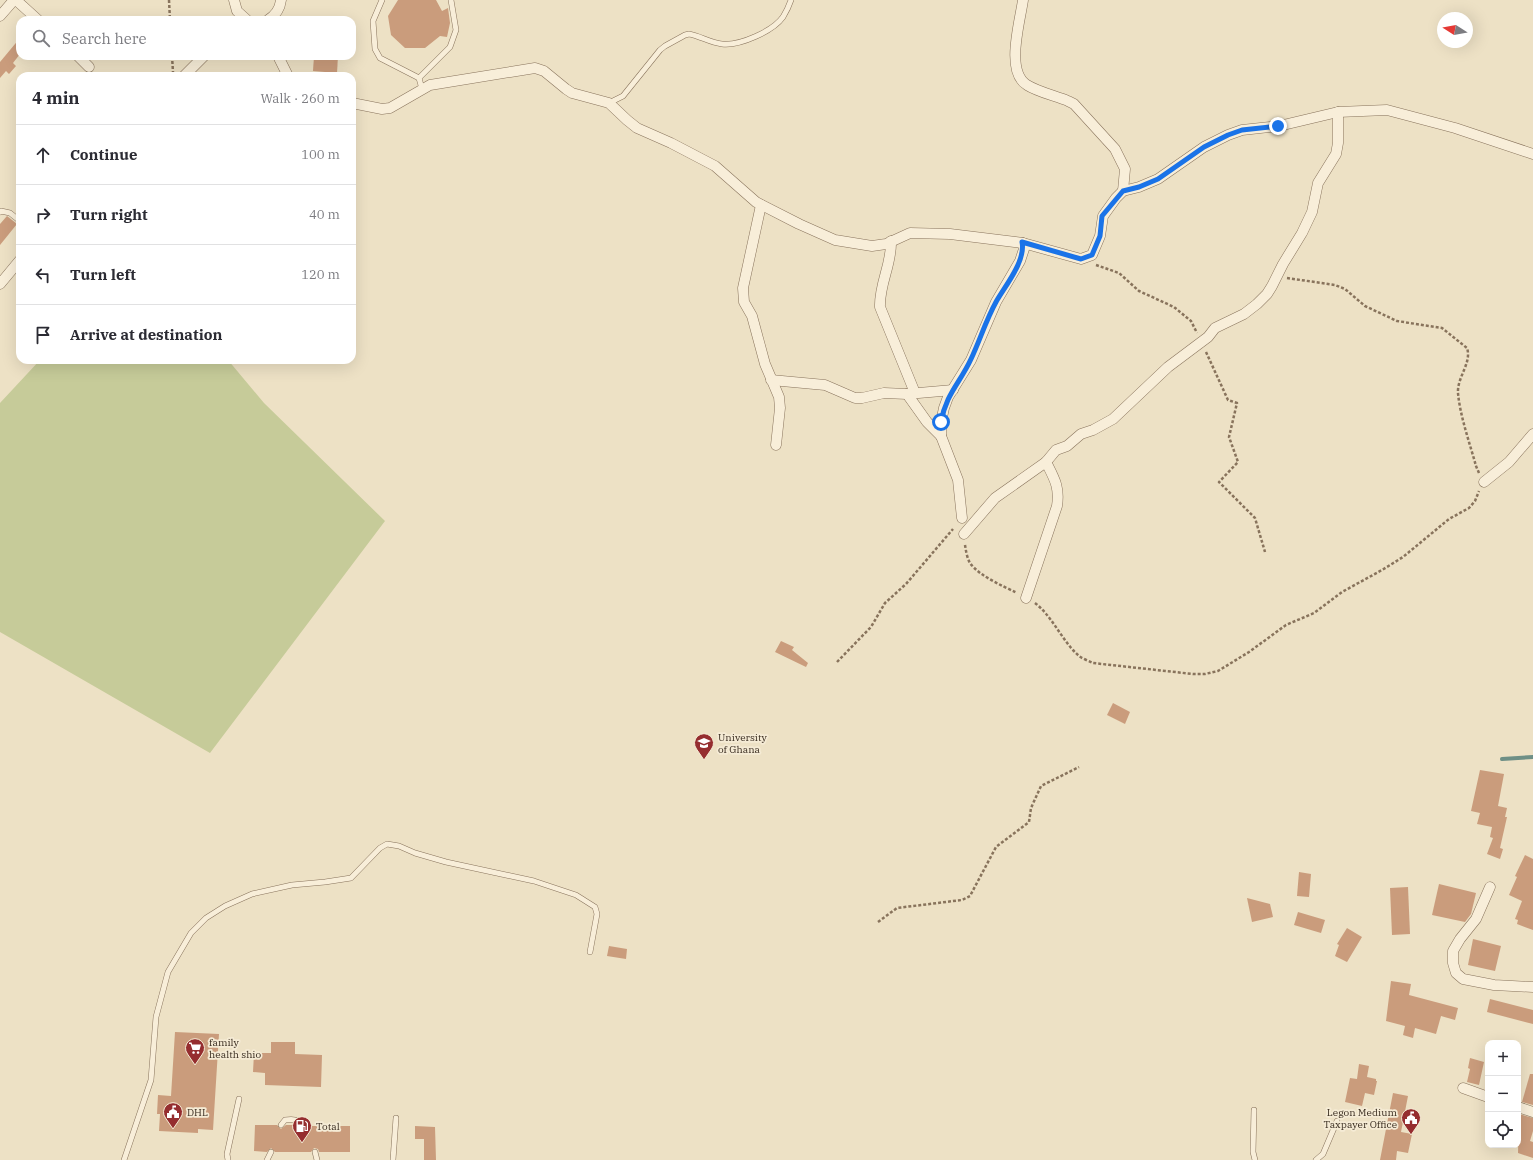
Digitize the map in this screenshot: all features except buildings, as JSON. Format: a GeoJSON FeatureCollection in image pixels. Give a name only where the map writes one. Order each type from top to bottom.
{"type":"FeatureCollection","features":[{"type":"Feature","properties":{"kind":"street"},"geometry":{"type":"LineString","coordinates":[[0,16],[15,0],[33,16]]}},
{"type":"Feature","properties":{"kind":"street"},"geometry":{"type":"LineString","coordinates":[[234,0],[240,16]]}},
{"type":"Feature","properties":{"kind":"street"},"geometry":{"type":"LineString","coordinates":[[274,16],[280,8],[281,0]]}},
{"type":"Feature","properties":{"kind":"street"},"geometry":{"type":"LineString","coordinates":[[356,105],[390,108],[396,106],[430,85],[447,81],[535,68],[544,71],[572,93],[609,103],[637,128],[671,143],[715,166],[749,197],[761,205],[835,240],[878,246],[904,234],[917,232],[986,237],[1022,242],[1081,259],[1092,255],[1100,236],[1102,216],[1123,191],[1125,169],[1112,144],[1074,104],[1027,85],[1020,79],[1016,71],[1014,58],[1023,0]]}},
{"type":"Feature","properties":{"kind":"street"},"geometry":{"type":"LineString","coordinates":[[82,60],[89,67]]}},
{"type":"Feature","properties":{"kind":"street"},"geometry":{"type":"LineString","coordinates":[[188,72],[200,60]]}},
{"type":"Feature","properties":{"kind":"street"},"geometry":{"type":"LineString","coordinates":[[280,60],[286,72]]}},
{"type":"Feature","properties":{"kind":"street"},"geometry":{"type":"LineString","coordinates":[[1123,191],[1139,187],[1158,179],[1204,147],[1242,130],[1278,126],[1338,112],[1387,110],[1400,112],[1455,128],[1533,154]]}},
{"type":"Feature","properties":{"kind":"street"},"geometry":{"type":"LineString","coordinates":[[964,534],[995,498],[1046,462],[1056,450],[1067,446],[1084,433],[1093,430],[1113,419],[1168,367],[1208,337],[1215,328],[1240,316],[1257,304],[1267,294],[1302,233],[1312,212],[1318,184],[1336,154],[1338,143],[1338,112]]}},
{"type":"Feature","properties":{"kind":"street"},"geometry":{"type":"LineString","coordinates":[[761,205],[742,288],[742,295],[754,321],[763,358],[779,397],[780,408],[776,445]]}},
{"type":"Feature","properties":{"kind":"street"},"geometry":{"type":"LineString","coordinates":[[891,241],[891,251],[881,294],[880,307],[911,393],[927,422],[941,436]]}},
{"type":"Feature","properties":{"kind":"street"},"geometry":{"type":"LineString","coordinates":[[962,518],[958,480],[941,436],[941,422],[944,408],[952,390],[971,360],[996,302],[1020,261],[1024,249],[1022,242]]}},
{"type":"Feature","properties":{"kind":"street"},"geometry":{"type":"LineString","coordinates":[[0,284],[16,265]]}},
{"type":"Feature","properties":{"kind":"street"},"geometry":{"type":"LineString","coordinates":[[772,380],[825,385],[855,398],[884,393],[952,390]]}},
{"type":"Feature","properties":{"kind":"street"},"geometry":{"type":"LineString","coordinates":[[1484,482],[1509,462],[1533,434]]}},
{"type":"Feature","properties":{"kind":"street"},"geometry":{"type":"LineString","coordinates":[[1026,598],[1059,496],[1058,487],[1046,462]]}},
{"type":"Feature","properties":{"kind":"street"},"geometry":{"type":"LineString","coordinates":[[1490,887],[1476,919],[1453,950],[1453,963],[1456,973],[1463,979],[1494,985],[1533,987]]}},
{"type":"Feature","properties":{"kind":"street"},"geometry":{"type":"LineString","coordinates":[[1463,1088],[1485,1096]]}},
{"type":"Feature","properties":{"kind":"street"},"geometry":{"type":"LineString","coordinates":[[1521,1108],[1533,1112]]}},
{"type":"Feature","properties":{"kind":"lane"},"geometry":{"type":"LineString","coordinates":[[382,0],[373,21],[375,49],[380,58],[419,78],[422,90]]}},
{"type":"Feature","properties":{"kind":"lane"},"geometry":{"type":"LineString","coordinates":[[419,78],[450,47],[456,30],[451,0]]}},
{"type":"Feature","properties":{"kind":"lane"},"geometry":{"type":"LineString","coordinates":[[609,103],[624,96],[656,54],[665,46],[689,34],[722,44],[742,41],[763,33],[776,24],[783,17],[791,0]]}},
{"type":"Feature","properties":{"kind":"lane"},"geometry":{"type":"LineString","coordinates":[[0,212],[10,213],[16,218]]}},
{"type":"Feature","properties":{"kind":"lane"},"geometry":{"type":"LineString","coordinates":[[124,1160],[151,1080],[156,1017],[168,972],[191,933],[206,918],[225,906],[252,894],[292,885],[351,878],[380,848],[387,844],[399,846],[446,862],[534,881],[576,895],[595,907],[596,914],[590,952]]}},
{"type":"Feature","properties":{"kind":"lane"},"geometry":{"type":"LineString","coordinates":[[228,1160],[227,1154],[239,1099]]}},
{"type":"Feature","properties":{"kind":"lane"},"geometry":{"type":"LineString","coordinates":[[1254,1110],[1253,1152],[1255,1160]]}},
{"type":"Feature","properties":{"kind":"lane"},"geometry":{"type":"LineString","coordinates":[[393,1160],[396,1118]]}},
{"type":"Feature","properties":{"kind":"lane"},"geometry":{"type":"LineString","coordinates":[[281,1125],[285,1120],[292,1119],[298,1120],[302,1126]]}},
{"type":"Feature","properties":{"kind":"lane"},"geometry":{"type":"LineString","coordinates":[[1316,1160],[1323,1154],[1337,1121]]}},
{"type":"Feature","properties":{"kind":"lane"},"geometry":{"type":"LineString","coordinates":[[267,1160],[271,1152]]}},
{"type":"Feature","properties":{"kind":"lane"},"geometry":{"type":"LineString","coordinates":[[315,1152],[317,1160]]}},
{"type":"Feature","properties":{"kind":"path"},"geometry":{"type":"LineString","coordinates":[[169,0],[170,16]]}},
{"type":"Feature","properties":{"kind":"path"},"geometry":{"type":"LineString","coordinates":[[172,60],[174,72]]}},
{"type":"Feature","properties":{"kind":"path"},"geometry":{"type":"LineString","coordinates":[[1094,264],[1119,273],[1139,291],[1174,307],[1191,321],[1198,336]]}},
{"type":"Feature","properties":{"kind":"path"},"geometry":{"type":"LineString","coordinates":[[964,534],[966,552],[970,563],[979,572],[1036,604],[1043,610],[1071,647],[1080,656],[1093,663],[1205,674],[1218,671],[1249,652],[1286,625],[1314,613],[1342,592],[1403,557],[1449,519],[1469,508],[1484,482],[1476,466],[1458,393],[1460,378],[1468,358],[1467,348],[1442,328],[1397,321],[1365,306],[1345,289],[1335,285],[1277,277]]}},
{"type":"Feature","properties":{"kind":"path"},"geometry":{"type":"LineString","coordinates":[[1204,350],[1228,400],[1237,403],[1229,437],[1238,462],[1219,482],[1255,518],[1264,552]]}},
{"type":"Feature","properties":{"kind":"path"},"geometry":{"type":"LineString","coordinates":[[836,662],[870,627],[885,603],[906,584],[962,518]]}},
{"type":"Feature","properties":{"kind":"path"},"geometry":{"type":"LineString","coordinates":[[878,922],[896,908],[962,900],[970,896],[996,847],[1030,822],[1031,808],[1040,786],[1080,767]]}},
{"type":"Feature","properties":{"kind":"green space"},"geometry":{"type":"Polygon","coordinates":[[[36,364],[231,364],[264,403],[385,521],[210,753],[0,632],[0,403],[36,364]]]}},
{"type":"Feature","properties":{"kind":"waterway"},"geometry":{"type":"LineString","coordinates":[[1502,759],[1533,757]]}},
{"type":"Feature","properties":{"kind":"place","name":"University of Ghana"},"geometry":{"type":"Point","coordinates":[704,760]}},
{"type":"Feature","properties":{"kind":"place","name":"family health shio"},"geometry":{"type":"Point","coordinates":[195,1065]}},
{"type":"Feature","properties":{"kind":"place","name":"DHL"},"geometry":{"type":"Point","coordinates":[173,1129]}},
{"type":"Feature","properties":{"kind":"place","name":"Legon Medium Taxpayer Office"},"geometry":{"type":"Point","coordinates":[1411,1135]}},
{"type":"Feature","properties":{"kind":"place","name":"Total"},"geometry":{"type":"Point","coordinates":[302,1143]}},
{"type":"Feature","properties":{"kind":"route"},"geometry":{"type":"LineString","coordinates":[[941,422],[948,397],[971,360],[993,308],[1020,261],[1024,249],[1022,242],[1048,251],[1081,259],[1092,255],[1100,236],[1102,216],[1123,191],[1139,187],[1158,179],[1204,147],[1228,135],[1242,130],[1278,126]]}}]}
